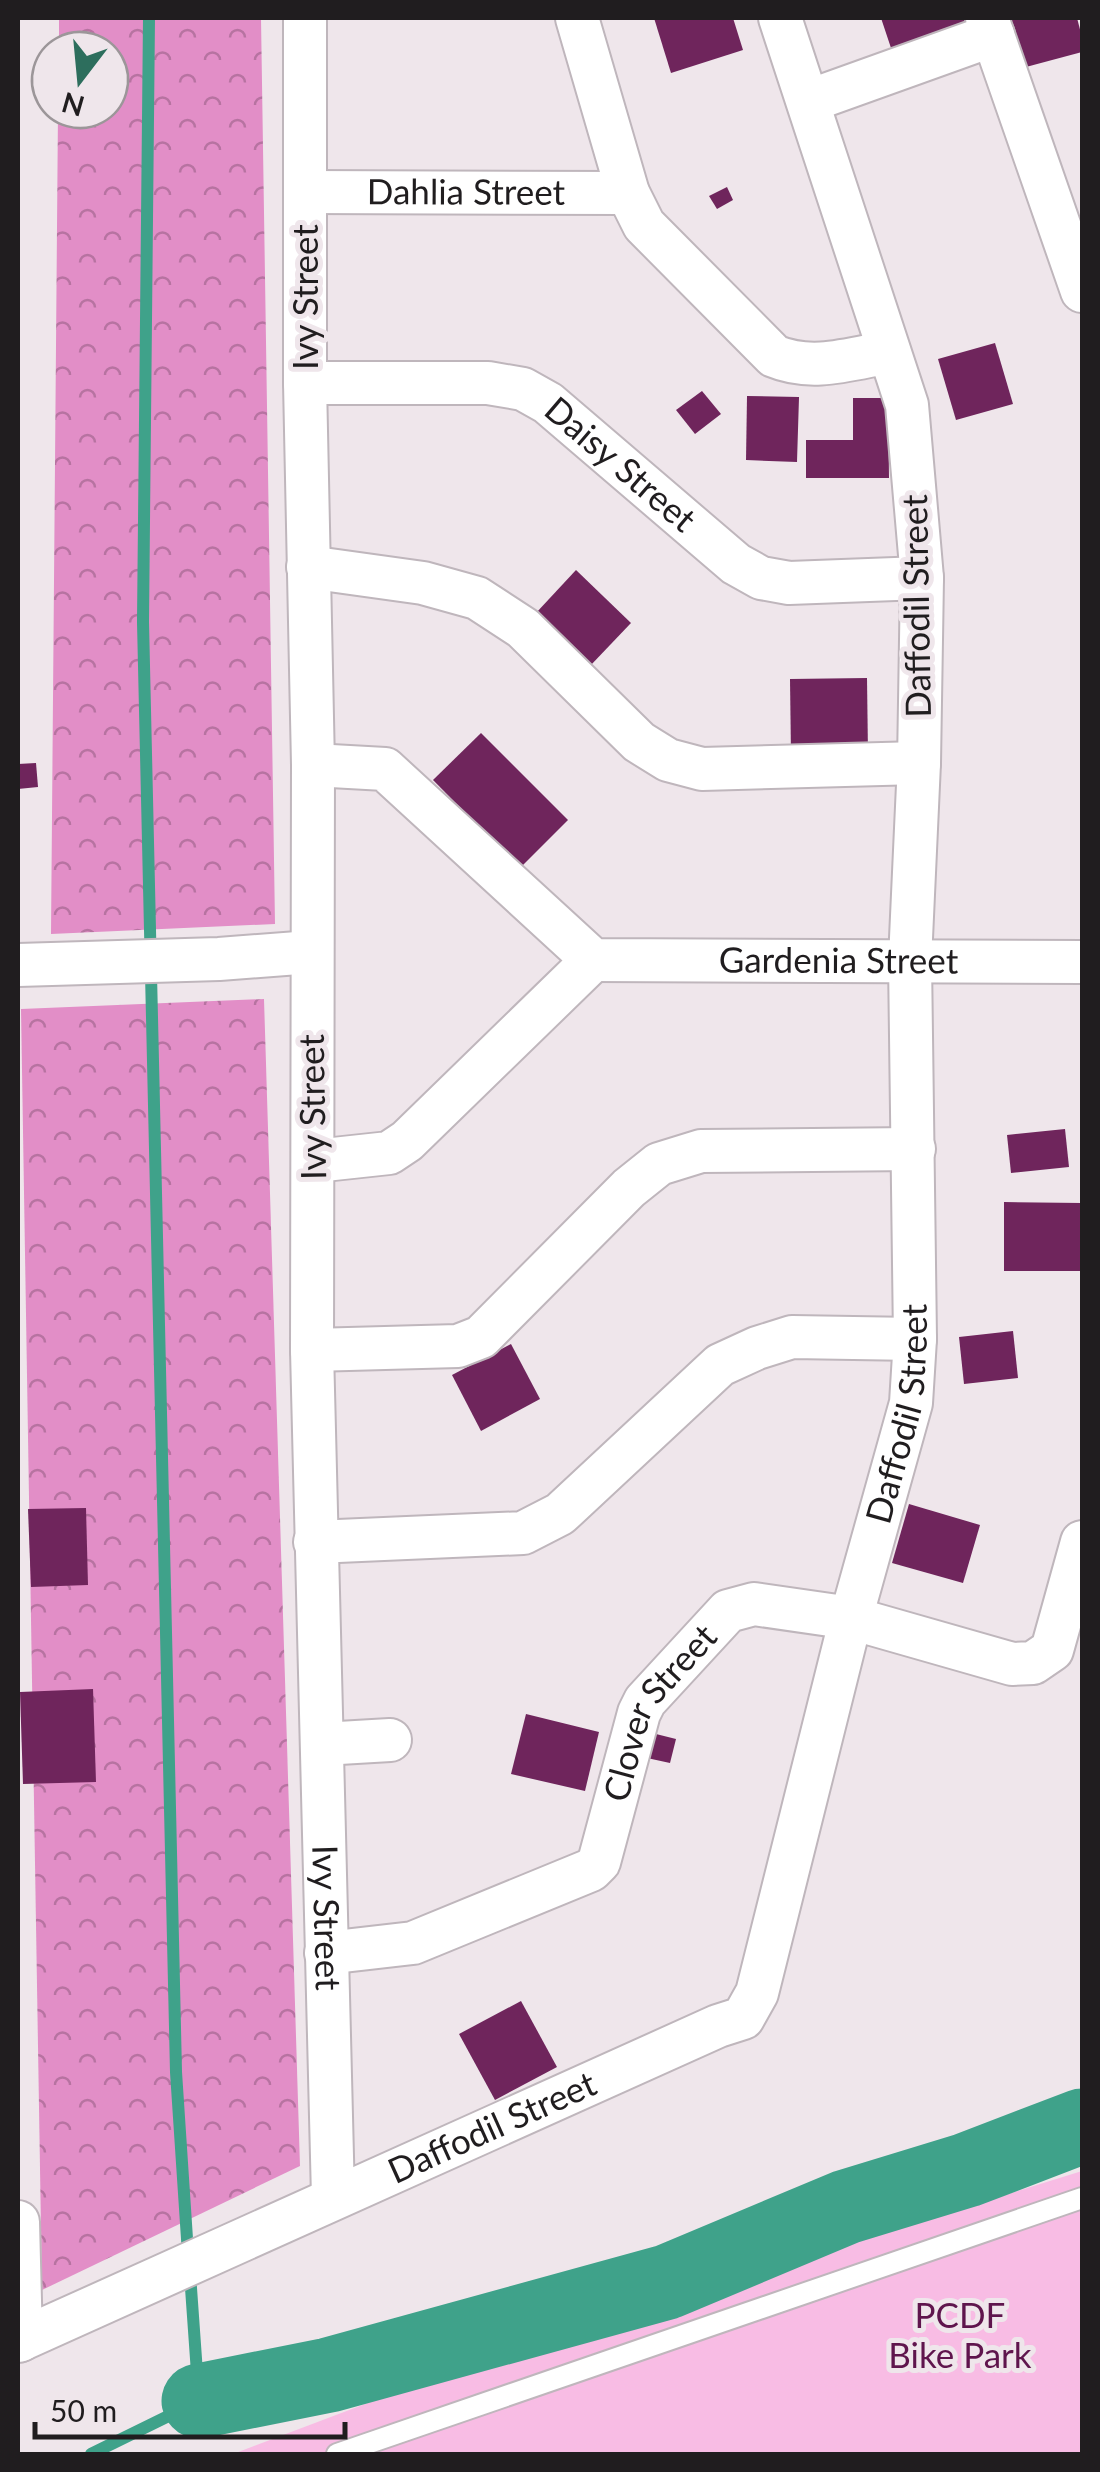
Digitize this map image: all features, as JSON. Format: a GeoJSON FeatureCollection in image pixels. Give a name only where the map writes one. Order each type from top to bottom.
{"type":"FeatureCollection","features":[{"type":"Feature","properties":{"kind":"street","name":"Ivy Street"},"geometry":{"type":"LineString","coordinates":[[305,18],[305,383],[314,765],[310,952],[314,1542],[333,2196]]}},
{"type":"Feature","properties":{"kind":"street"},"geometry":{"type":"LineString","coordinates":[[577,18],[628,193],[644,225],[666,250],[774,356],[792,364],[814,366],[889,352]]}},
{"type":"Feature","properties":{"kind":"street","name":"Daffodil Street"},"geometry":{"type":"LineString","coordinates":[[19,2341],[333,2196],[743,2018],[757,1993],[851,1618],[911,1403],[915,1339],[910,960],[922,578],[908,404],[780,18]]}},
{"type":"Feature","properties":{"kind":"street"},"geometry":{"type":"LineString","coordinates":[[809,102],[990,26],[1079,268]]}},
{"type":"Feature","properties":{"kind":"street","name":"Dahlia Street"},"geometry":{"type":"LineString","coordinates":[[306,192],[628,193]]}},
{"type":"Feature","properties":{"kind":"street","name":"Daisy Street"},"geometry":{"type":"LineString","coordinates":[[305,383],[488,383],[524,390],[548,403],[736,564],[761,578],[790,584],[922,578]]}},
{"type":"Feature","properties":{"kind":"street"},"geometry":{"type":"LineString","coordinates":[[308,567],[424,583],[477,598],[522,628],[639,742],[668,760],[702,769],[919,762]]}},
{"type":"Feature","properties":{"kind":"street"},"geometry":{"type":"LineString","coordinates":[[314,765],[386,769],[593,960],[407,1141],[389,1152],[314,1161]]}},
{"type":"Feature","properties":{"kind":"street"},"geometry":{"type":"LineString","coordinates":[[18,965],[310,952]]}},
{"type":"Feature","properties":{"kind":"street","name":"Gardenia Street"},"geometry":{"type":"LineString","coordinates":[[593,960],[1082,962]]}},
{"type":"Feature","properties":{"kind":"street"},"geometry":{"type":"LineString","coordinates":[[312,1350],[458,1346],[481,1337],[628,1188],[659,1164],[701,1151],[914,1149]]}},
{"type":"Feature","properties":{"kind":"street"},"geometry":{"type":"LineString","coordinates":[[314,1542],[523,1533],[560,1514],[720,1365],[792,1337],[915,1339]]}},
{"type":"Feature","properties":{"kind":"street","name":"Clover Street"},"geometry":{"type":"LineString","coordinates":[[326,1954],[413,1942],[591,1870],[600,1862],[639,1713],[728,1611],[754,1604],[851,1618],[1012,1664],[1033,1663],[1052,1650],[1082,1542]]}},
{"type":"Feature","properties":{"kind":"street"},"geometry":{"type":"LineString","coordinates":[[322,1744],[390,1740]]}},
{"type":"Feature","properties":{"kind":"street"},"geometry":{"type":"LineString","coordinates":[[18,2222],[19,2341]]}},
{"type":"Feature","properties":{"kind":"lane"},"geometry":{"type":"LineString","coordinates":[[337,2454],[1082,2198]]}},
{"type":"Feature","properties":{"kind":"green space"},"geometry":{"type":"Polygon","coordinates":[[[59,18],[261,18],[275,924],[51,934],[58,130],[130,130],[130,30],[59,30],[59,18]]]}},
{"type":"Feature","properties":{"kind":"green space"},"geometry":{"type":"Polygon","coordinates":[[[264,999],[300,2166],[42,2290],[21,1009],[264,999]]]}},
{"type":"Feature","properties":{"kind":"green space","name":"PCDF Bike Park"},"geometry":{"type":"Polygon","coordinates":[[[1082,2171],[1082,2454],[233,2454],[673,2292],[780,2265],[1082,2171]]]}},
{"type":"Feature","properties":{"kind":"building"},"geometry":{"type":"Polygon","coordinates":[[[654,18],[733,18],[743,50],[671,73],[654,18]]]}},
{"type":"Feature","properties":{"kind":"building"},"geometry":{"type":"Polygon","coordinates":[[[881,18],[972,18],[977,30],[894,57],[881,18]]]}},
{"type":"Feature","properties":{"kind":"building"},"geometry":{"type":"Polygon","coordinates":[[[1008,18],[1077,18],[1082,52],[1026,67],[1008,18]]]}},
{"type":"Feature","properties":{"kind":"building"},"geometry":{"type":"Polygon","coordinates":[[[727,187],[733,200],[717,209],[709,196],[727,187]]]}},
{"type":"Feature","properties":{"kind":"building"},"geometry":{"type":"Polygon","coordinates":[[[995,343],[1013,404],[956,420],[938,359],[995,343]]]}},
{"type":"Feature","properties":{"kind":"building"},"geometry":{"type":"Polygon","coordinates":[[[702,391],[721,414],[695,434],[676,410],[702,391]]]}},
{"type":"Feature","properties":{"kind":"building"},"geometry":{"type":"Polygon","coordinates":[[[747,396],[799,397],[797,462],[746,460],[747,396]]]}},
{"type":"Feature","properties":{"kind":"building"},"geometry":{"type":"Polygon","coordinates":[[[853,398],[888,398],[889,478],[806,478],[806,440],[853,440],[853,398]]]}},
{"type":"Feature","properties":{"kind":"building"},"geometry":{"type":"Polygon","coordinates":[[[576,570],[631,623],[590,666],[536,613],[576,570]]]}},
{"type":"Feature","properties":{"kind":"building"},"geometry":{"type":"Polygon","coordinates":[[[867,678],[868,755],[791,756],[790,679],[867,678]]]}},
{"type":"Feature","properties":{"kind":"building"},"geometry":{"type":"Polygon","coordinates":[[[481,733],[568,820],[520,868],[433,780],[481,733]]]}},
{"type":"Feature","properties":{"kind":"building"},"geometry":{"type":"Polygon","coordinates":[[[36,763],[38,787],[18,789],[18,764],[36,763]]]}},
{"type":"Feature","properties":{"kind":"building"},"geometry":{"type":"Polygon","coordinates":[[[1065,1129],[1069,1167],[1011,1173],[1007,1135],[1065,1129]]]}},
{"type":"Feature","properties":{"kind":"building"},"geometry":{"type":"Polygon","coordinates":[[[1004,1202],[1082,1203],[1082,1271],[1004,1271],[1004,1202]]]}},
{"type":"Feature","properties":{"kind":"building"},"geometry":{"type":"Polygon","coordinates":[[[1013,1331],[1018,1378],[964,1384],[959,1337],[1013,1331]]]}},
{"type":"Feature","properties":{"kind":"building"},"geometry":{"type":"Polygon","coordinates":[[[511,1344],[540,1399],[481,1431],[452,1375],[511,1344]]]}},
{"type":"Feature","properties":{"kind":"building"},"geometry":{"type":"Polygon","coordinates":[[[909,1504],[980,1525],[963,1583],[892,1563],[909,1504]]]}},
{"type":"Feature","properties":{"kind":"building"},"geometry":{"type":"Polygon","coordinates":[[[86,1508],[88,1585],[31,1587],[28,1509],[86,1508]]]}},
{"type":"Feature","properties":{"kind":"building"},"geometry":{"type":"Polygon","coordinates":[[[93,1689],[96,1782],[23,1784],[20,1692],[93,1689]]]}},
{"type":"Feature","properties":{"kind":"building"},"geometry":{"type":"Polygon","coordinates":[[[526,1714],[599,1732],[585,1791],[511,1774],[526,1714]]]}},
{"type":"Feature","properties":{"kind":"building"},"geometry":{"type":"Polygon","coordinates":[[[652,1733],[676,1739],[670,1763],[647,1758],[652,1733]]]}},
{"type":"Feature","properties":{"kind":"building"},"geometry":{"type":"Polygon","coordinates":[[[521,2001],[557,2067],[495,2100],[459,2034],[521,2001]]]}},
{"type":"Feature","properties":{"kind":"waterway"},"geometry":{"type":"LineString","coordinates":[[149,18],[143,622],[176,2072],[188,2254]]}},
{"type":"Feature","properties":{"kind":"waterway"},"geometry":{"type":"LineString","coordinates":[[199,2401],[329,2375],[667,2282],[846,2207],[967,2170],[1082,2126]]}},
{"type":"Feature","properties":{"kind":"waterway"},"geometry":{"type":"LineString","coordinates":[[91,2454],[199,2401],[190,2274]]}}]}
